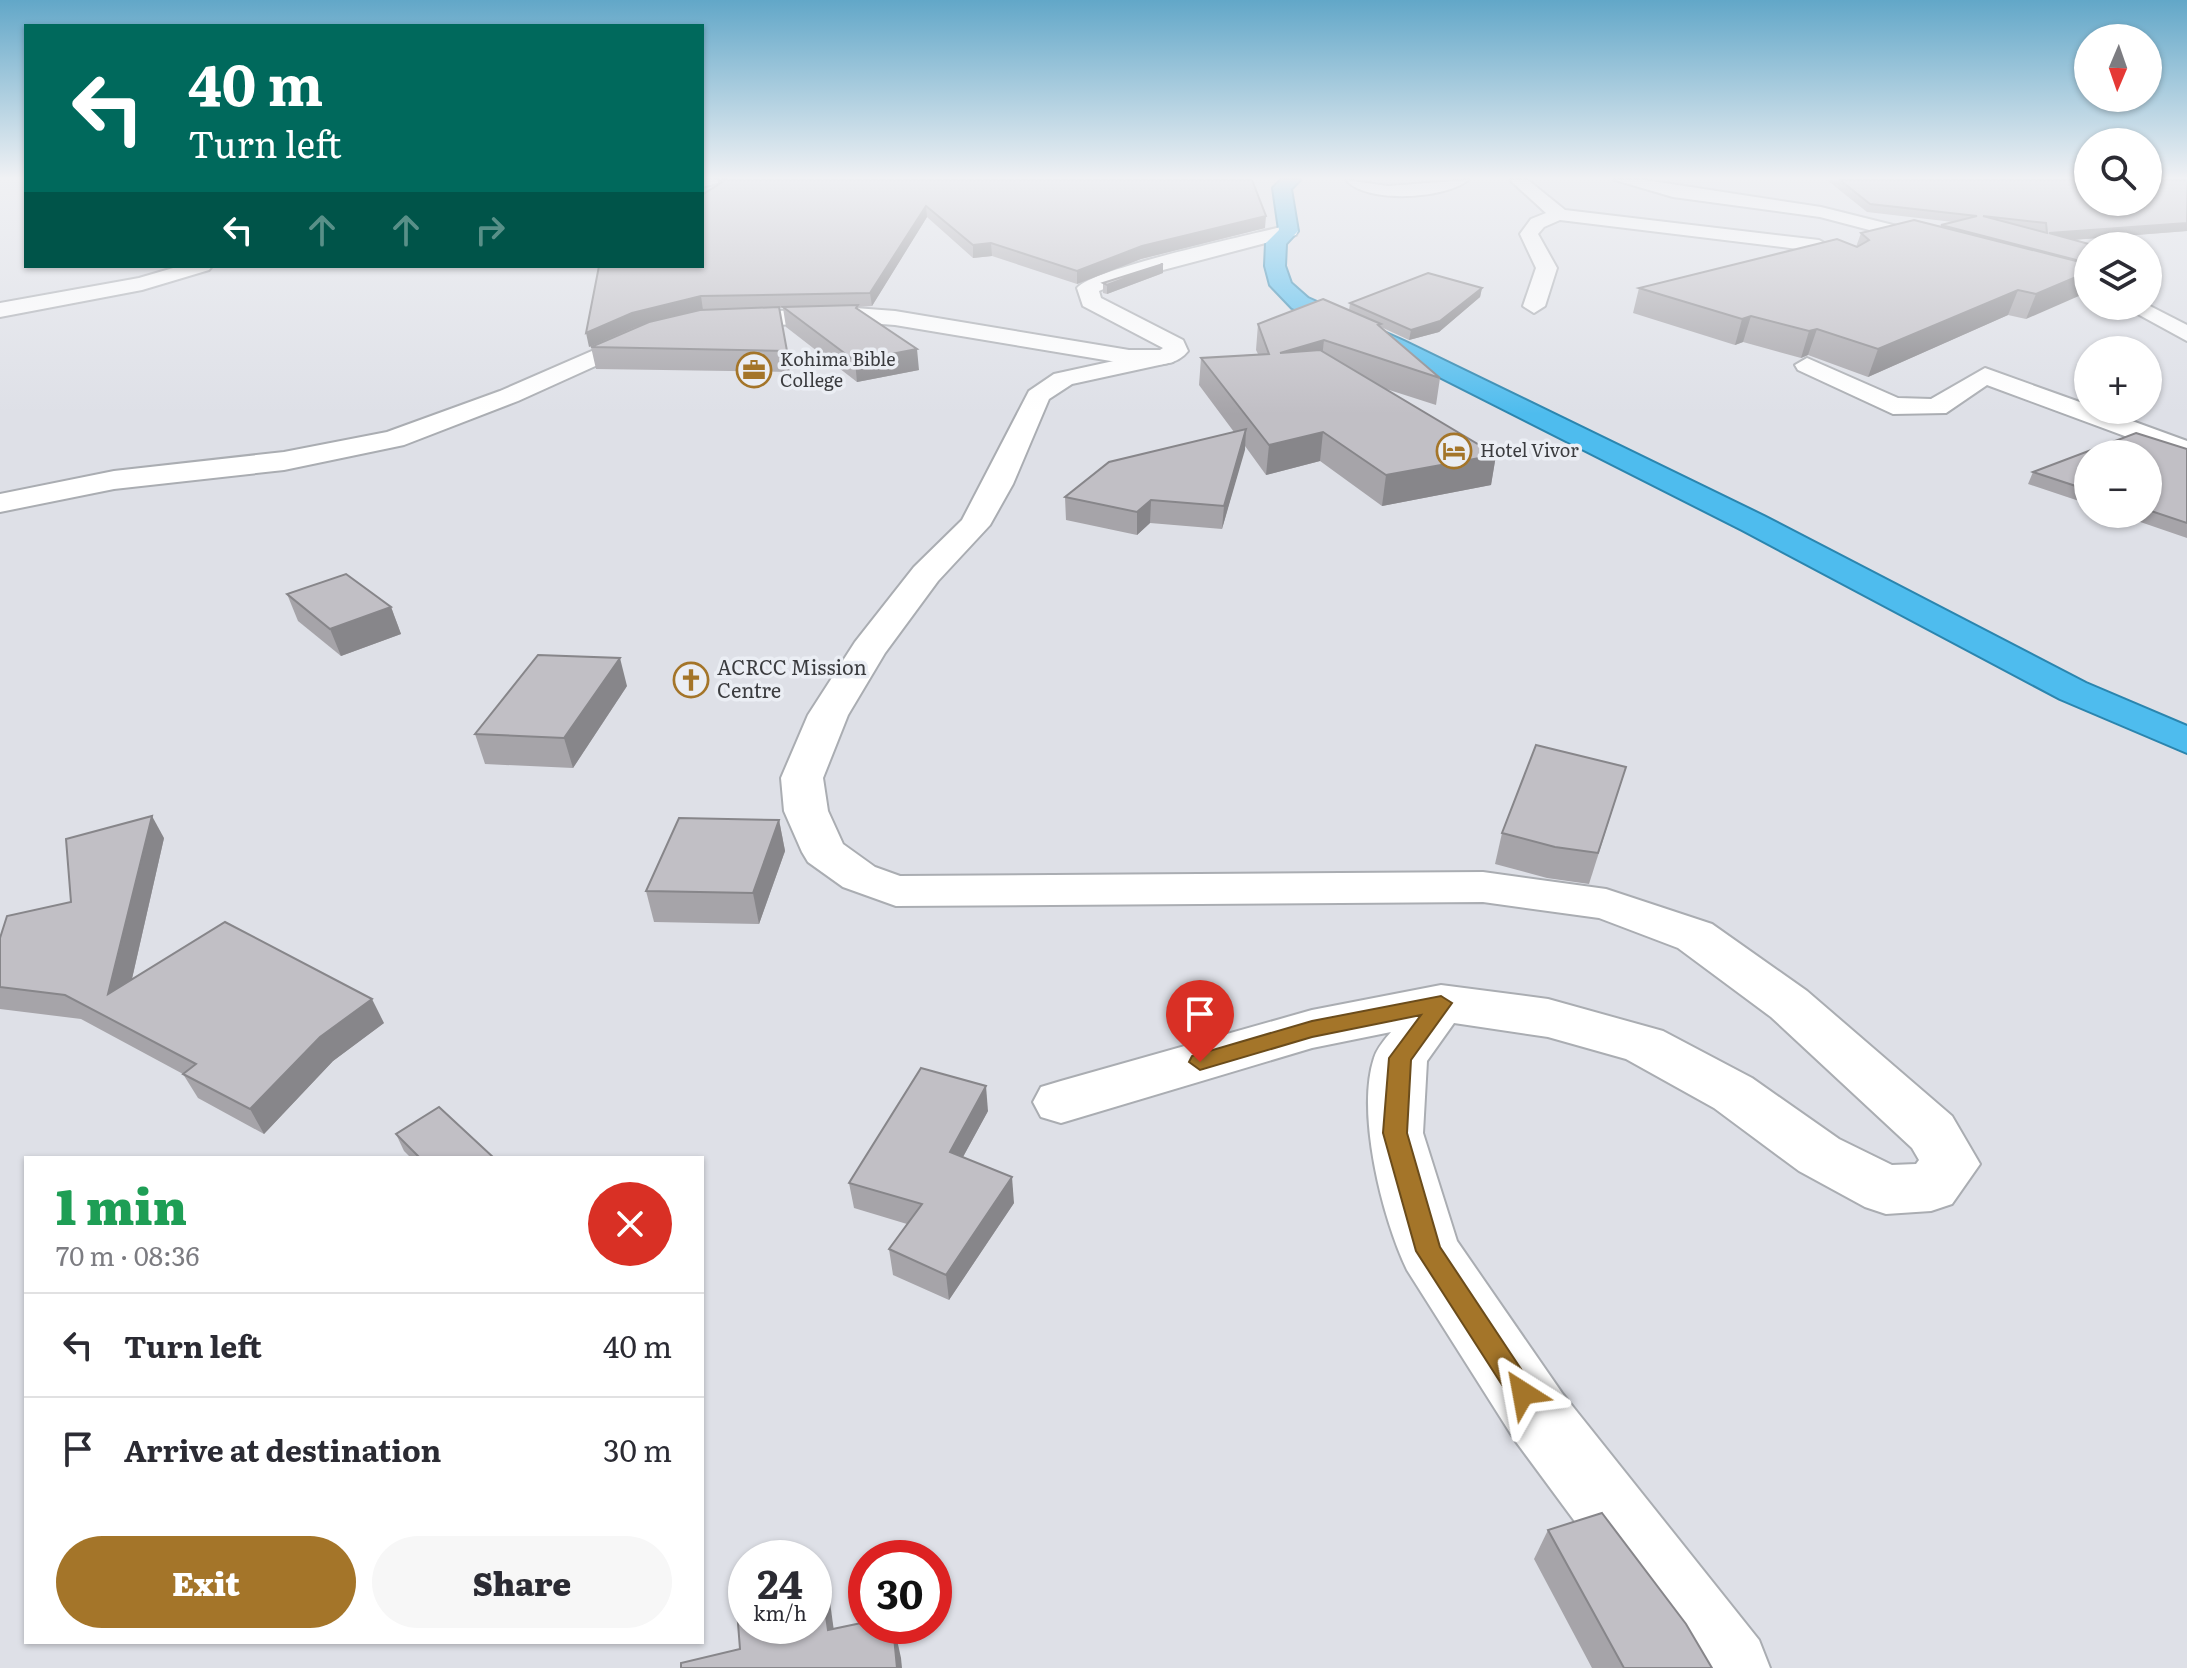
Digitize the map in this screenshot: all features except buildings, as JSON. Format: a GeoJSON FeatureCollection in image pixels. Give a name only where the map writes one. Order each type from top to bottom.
{"type":"FeatureCollection","features":[{"type":"Feature","properties":{"kind":"highway"},"geometry":{"type":"LineString","coordinates":[[1275,258],[1281,285],[1300,303],[1396,346],[1753,523],[2073,691],[2187,741]]}},
{"type":"Feature","properties":{"kind":"street"},"geometry":{"type":"LineString","coordinates":[[1061,1102],[1312,1029],[1441,1003],[1548,1018],[1644,1045],[1733,1093],[1819,1155],[1886,1190],[1931,1187],[1951,1164],[1932,1132],[1789,1004],[1695,936],[1606,904],[1483,887],[896,891],[859,877],[824,852],[806,811],[802,778],[828,715],[868,650],[926,574],[974,525],[998,484],[1038,396],[1048,384],[1147,365],[1176,351],[1175,345],[1091,301],[1088,288],[1118,276],[1187,258]]}},
{"type":"Feature","properties":{"kind":"street"},"geometry":{"type":"LineString","coordinates":[[1534,306],[1548,274],[1545,258]]}},
{"type":"Feature","properties":{"kind":"street"},"geometry":{"type":"LineString","coordinates":[[1840,258],[1848,262]]}},
{"type":"Feature","properties":{"kind":"street"},"geometry":{"type":"LineString","coordinates":[[0,310],[142,284],[195,268]]}},
{"type":"Feature","properties":{"kind":"street"},"geometry":{"type":"LineString","coordinates":[[694,322],[869,316],[1129,357],[1164,357]]}},
{"type":"Feature","properties":{"kind":"street"},"geometry":{"type":"LineString","coordinates":[[2160,320],[2187,334]]}},
{"type":"Feature","properties":{"kind":"street"},"geometry":{"type":"LineString","coordinates":[[0,503],[114,480],[284,461],[394,439],[509,396],[669,327]]}},
{"type":"Feature","properties":{"kind":"street"},"geometry":{"type":"LineString","coordinates":[[1807,365],[1893,406],[1937,407],[1985,375],[2187,451]]}},
{"type":"Feature","properties":{"kind":"street"},"geometry":{"type":"LineString","coordinates":[[1441,1003],[1400,1058],[1395,1133],[1429,1251],[1538,1416],[1731,1668]]}},
{"type":"Feature","properties":{"kind":"place","name":"Kohima Bible College"},"geometry":{"type":"Point","coordinates":[754,370]}},
{"type":"Feature","properties":{"kind":"place","name":"Hotel Vivor"},"geometry":{"type":"Point","coordinates":[1454,451]}},
{"type":"Feature","properties":{"kind":"place","name":"ACRCC Mission Centre"},"geometry":{"type":"Point","coordinates":[691,680]}},
{"type":"Feature","properties":{"kind":"route"},"geometry":{"type":"LineString","coordinates":[[1200,1062],[1312,1029],[1441,1003],[1400,1058],[1395,1133],[1429,1251],[1523,1393]]}}]}
